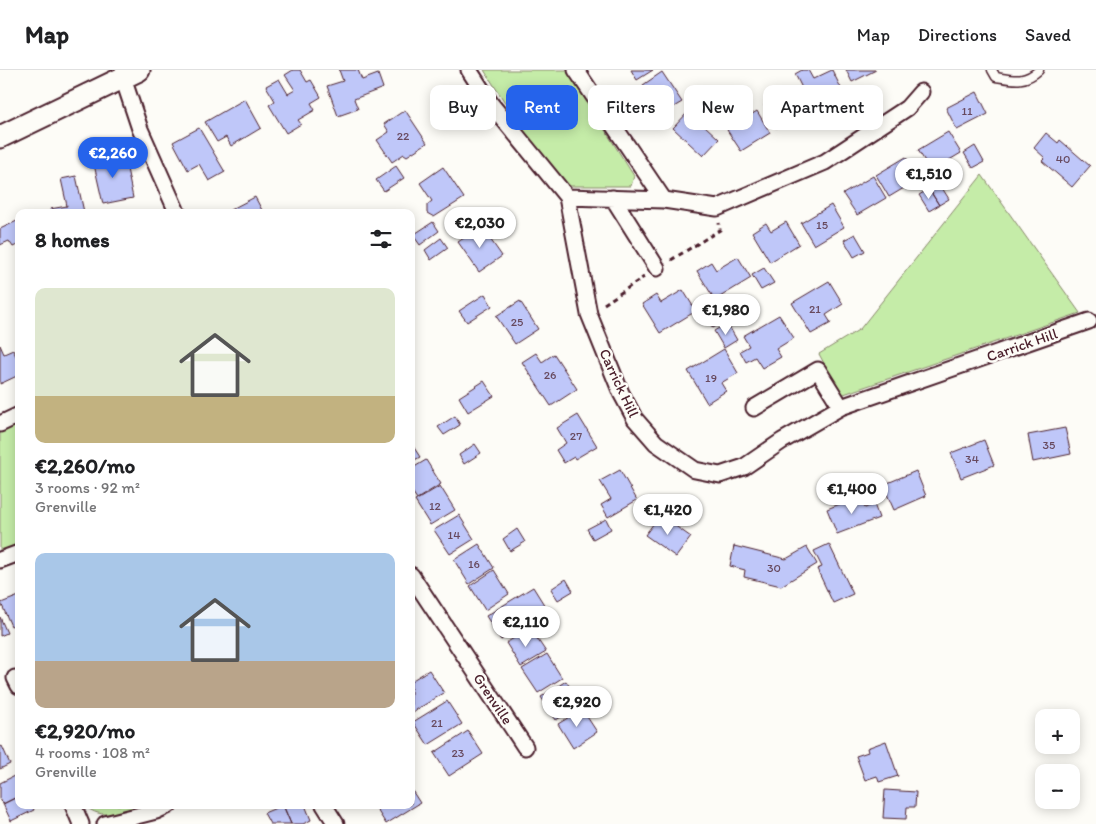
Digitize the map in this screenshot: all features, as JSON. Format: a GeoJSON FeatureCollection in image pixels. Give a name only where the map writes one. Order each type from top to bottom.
{"type":"FeatureCollection","features":[{"type":"Feature","properties":{"kind":"main road"},"geometry":{"type":"LineString","coordinates":[[0,137],[133,72]]}},
{"type":"Feature","properties":{"kind":"street","name":"Carrick Hill"},"geometry":{"type":"LineString","coordinates":[[469,70],[491,104],[567,197],[588,314],[621,393],[635,420],[656,443],[695,470],[720,475],[744,467],[782,441],[841,407],[1089,322]]}},
{"type":"Feature","properties":{"kind":"street"},"geometry":{"type":"LineString","coordinates":[[576,70],[664,200]]}},
{"type":"Feature","properties":{"kind":"street"},"geometry":{"type":"LineString","coordinates":[[133,72],[140,129],[176,209]]}},
{"type":"Feature","properties":{"kind":"street"},"geometry":{"type":"LineString","coordinates":[[567,197],[664,200],[717,208],[825,162],[908,108],[921,92]]}},
{"type":"Feature","properties":{"kind":"street"},"geometry":{"type":"LineString","coordinates":[[613,198],[657,268]]}},
{"type":"Feature","properties":{"kind":"street"},"geometry":{"type":"LineString","coordinates":[[754,408],[818,370],[841,407]]}},
{"type":"Feature","properties":{"kind":"street"},"geometry":{"type":"LineString","coordinates":[[0,424],[15,417]]}},
{"type":"Feature","properties":{"kind":"street"},"geometry":{"type":"LineString","coordinates":[[0,560],[15,554]]}},
{"type":"Feature","properties":{"kind":"street","name":"Grenville"},"geometry":{"type":"LineString","coordinates":[[415,581],[525,747]]}},
{"type":"Feature","properties":{"kind":"street"},"geometry":{"type":"LineString","coordinates":[[75,809],[81,824]]}},
{"type":"Feature","properties":{"kind":"street"},"geometry":{"type":"LineString","coordinates":[[105,824],[160,809]]}},
{"type":"Feature","properties":{"kind":"street"},"geometry":{"type":"LineString","coordinates":[[327,809],[336,824]]}},
{"type":"Feature","properties":{"kind":"lane"},"geometry":{"type":"LineString","coordinates":[[992,70],[996,77],[1017,81],[1034,75],[1039,70]]}},
{"type":"Feature","properties":{"kind":"green space"},"geometry":{"type":"Polygon","coordinates":[[[484,70],[567,70],[576,85],[506,85],[506,104],[496,89],[496,85],[494,85],[484,70]]]}},
{"type":"Feature","properties":{"kind":"green space"},"geometry":{"type":"Polygon","coordinates":[[[578,87],[588,103],[588,130],[605,130],[634,176],[631,186],[559,186],[523,130],[578,130],[578,87]]]}},
{"type":"Feature","properties":{"kind":"green space"},"geometry":{"type":"Polygon","coordinates":[[[982,175],[1080,313],[841,395],[819,354],[860,329],[982,175]]]}},
{"type":"Feature","properties":{"kind":"green space"},"geometry":{"type":"Polygon","coordinates":[[[15,425],[15,546],[0,552],[0,432],[15,425]]]}},
{"type":"Feature","properties":{"kind":"green space"},"geometry":{"type":"Polygon","coordinates":[[[90,809],[129,809],[112,814],[98,813],[90,809]]]}},
{"type":"Feature","properties":{"kind":"building"},"geometry":{"type":"Polygon","coordinates":[[[293,70],[300,70],[307,82],[311,80],[321,97],[311,103],[315,110],[298,120],[301,124],[286,133],[269,105],[275,101],[266,86],[279,79],[288,94],[295,90],[285,75],[293,70]]]}},
{"type":"Feature","properties":{"kind":"building"},"geometry":{"type":"Polygon","coordinates":[[[339,70],[358,70],[362,80],[378,74],[383,88],[354,99],[358,109],[338,116],[327,86],[343,81],[339,70]]]}},
{"type":"Feature","properties":{"kind":"building"},"geometry":{"type":"Polygon","coordinates":[[[631,70],[653,70],[637,80],[631,70]]]}},
{"type":"Feature","properties":{"kind":"building"},"geometry":{"type":"Polygon","coordinates":[[[802,70],[808,70],[813,79],[832,70],[840,85],[800,85],[795,74],[802,70]]]}},
{"type":"Feature","properties":{"kind":"building"},"geometry":{"type":"Polygon","coordinates":[[[846,70],[876,70],[852,82],[846,70]]]}},
{"type":"Feature","properties":{"kind":"building"},"geometry":{"type":"Polygon","coordinates":[[[662,72],[671,85],[643,85],[662,72]]]}},
{"type":"Feature","properties":{"kind":"building"},"geometry":{"type":"Polygon","coordinates":[[[674,90],[682,102],[674,107],[674,90]]]}},
{"type":"Feature","properties":{"kind":"building"},"geometry":{"type":"Polygon","coordinates":[[[977,92],[988,114],[957,130],[946,108],[977,92]]]}},
{"type":"Feature","properties":{"kind":"building"},"geometry":{"type":"Polygon","coordinates":[[[245,99],[261,128],[231,146],[226,137],[217,142],[205,122],[245,99]]]}},
{"type":"Feature","properties":{"kind":"building"},"geometry":{"type":"Polygon","coordinates":[[[405,110],[427,143],[407,156],[404,154],[392,162],[377,140],[389,132],[384,124],[405,110]]]}},
{"type":"Feature","properties":{"kind":"building"},"geometry":{"type":"Polygon","coordinates":[[[757,111],[763,121],[763,130],[768,130],[770,133],[741,151],[727,130],[753,130],[753,114],[757,111]]]}},
{"type":"Feature","properties":{"kind":"building"},"geometry":{"type":"Polygon","coordinates":[[[684,116],[684,130],[709,130],[719,139],[703,156],[674,127],[684,116]]]}},
{"type":"Feature","properties":{"kind":"building"},"geometry":{"type":"Polygon","coordinates":[[[199,128],[225,172],[209,181],[199,164],[188,170],[173,142],[199,128]]]}},
{"type":"Feature","properties":{"kind":"building"},"geometry":{"type":"Polygon","coordinates":[[[948,132],[961,153],[931,171],[918,150],[948,132]]]}},
{"type":"Feature","properties":{"kind":"building"},"geometry":{"type":"Polygon","coordinates":[[[1046,133],[1058,143],[1060,140],[1090,166],[1072,187],[1042,161],[1045,158],[1034,148],[1046,133]]]}},
{"type":"Feature","properties":{"kind":"building"},"geometry":{"type":"Polygon","coordinates":[[[975,146],[984,162],[973,168],[964,153],[975,146]]]}},
{"type":"Feature","properties":{"kind":"building"},"geometry":{"type":"Polygon","coordinates":[[[124,154],[133,198],[103,204],[93,160],[124,154]]]}},
{"type":"Feature","properties":{"kind":"building"},"geometry":{"type":"Polygon","coordinates":[[[906,157],[919,179],[889,197],[876,175],[906,157]]]}},
{"type":"Feature","properties":{"kind":"building"},"geometry":{"type":"Polygon","coordinates":[[[396,166],[404,178],[384,191],[376,180],[396,166]]]}},
{"type":"Feature","properties":{"kind":"building"},"geometry":{"type":"Polygon","coordinates":[[[443,167],[464,198],[434,217],[427,213],[427,205],[432,201],[420,183],[443,167]]]}},
{"type":"Feature","properties":{"kind":"building"},"geometry":{"type":"Polygon","coordinates":[[[76,176],[83,209],[50,209],[67,206],[61,179],[76,176]]]}},
{"type":"Feature","properties":{"kind":"building"},"geometry":{"type":"Polygon","coordinates":[[[873,176],[886,198],[857,215],[843,194],[873,176]]]}},
{"type":"Feature","properties":{"kind":"building"},"geometry":{"type":"Polygon","coordinates":[[[939,183],[949,199],[939,205],[929,189],[939,183]]]}},
{"type":"Feature","properties":{"kind":"building"},"geometry":{"type":"Polygon","coordinates":[[[929,189],[939,205],[929,211],[919,195],[929,189]]]}},
{"type":"Feature","properties":{"kind":"building"},"geometry":{"type":"Polygon","coordinates":[[[255,197],[261,209],[232,209],[255,197]]]}},
{"type":"Feature","properties":{"kind":"building"},"geometry":{"type":"Polygon","coordinates":[[[831,205],[844,227],[814,245],[801,223],[831,205]]]}},
{"type":"Feature","properties":{"kind":"building"},"geometry":{"type":"Polygon","coordinates":[[[15,222],[15,246],[13,247],[9,241],[0,245],[0,229],[15,222]]]}},
{"type":"Feature","properties":{"kind":"building"},"geometry":{"type":"Polygon","coordinates":[[[433,222],[439,231],[420,245],[415,238],[415,234],[433,222]]]}},
{"type":"Feature","properties":{"kind":"building"},"geometry":{"type":"Polygon","coordinates":[[[786,222],[799,244],[770,262],[752,232],[766,223],[771,231],[786,222]]]}},
{"type":"Feature","properties":{"kind":"building"},"geometry":{"type":"Polygon","coordinates":[[[481,226],[502,256],[479,272],[458,242],[481,226]]]}},
{"type":"Feature","properties":{"kind":"building"},"geometry":{"type":"Polygon","coordinates":[[[855,234],[865,251],[854,257],[844,240],[855,234]]]}},
{"type":"Feature","properties":{"kind":"building"},"geometry":{"type":"Polygon","coordinates":[[[441,238],[448,248],[431,260],[425,250],[441,238]]]}},
{"type":"Feature","properties":{"kind":"building"},"geometry":{"type":"Polygon","coordinates":[[[738,257],[751,278],[715,300],[697,271],[711,262],[716,270],[738,257]]]}},
{"type":"Feature","properties":{"kind":"building"},"geometry":{"type":"Polygon","coordinates":[[[764,268],[774,283],[761,290],[752,275],[764,268]]]}},
{"type":"Feature","properties":{"kind":"building"},"geometry":{"type":"Polygon","coordinates":[[[829,281],[843,304],[826,315],[831,323],[811,334],[792,303],[829,281]]]}},
{"type":"Feature","properties":{"kind":"building"},"geometry":{"type":"Polygon","coordinates":[[[683,290],[696,311],[660,333],[642,304],[656,295],[661,303],[683,290]]]}},
{"type":"Feature","properties":{"kind":"building"},"geometry":{"type":"Polygon","coordinates":[[[485,294],[492,306],[467,322],[459,311],[485,294]]]}},
{"type":"Feature","properties":{"kind":"building"},"geometry":{"type":"Polygon","coordinates":[[[520,301],[538,329],[515,344],[496,316],[520,301]]]}},
{"type":"Feature","properties":{"kind":"building"},"geometry":{"type":"Polygon","coordinates":[[[723,307],[730,318],[713,328],[706,317],[723,307]]]}},
{"type":"Feature","properties":{"kind":"building"},"geometry":{"type":"Polygon","coordinates":[[[779,315],[794,338],[776,349],[781,357],[762,368],[755,357],[746,362],[740,351],[749,346],[743,336],[779,315]]]}},
{"type":"Feature","properties":{"kind":"building"},"geometry":{"type":"Polygon","coordinates":[[[727,323],[737,340],[724,348],[714,331],[727,323]]]}},
{"type":"Feature","properties":{"kind":"building"},"geometry":{"type":"Polygon","coordinates":[[[0,345],[4,354],[13,350],[15,354],[15,377],[0,384],[0,345]]]}},
{"type":"Feature","properties":{"kind":"building"},"geometry":{"type":"Polygon","coordinates":[[[724,349],[738,373],[721,383],[726,391],[707,403],[688,371],[724,349]]]}},
{"type":"Feature","properties":{"kind":"building"},"geometry":{"type":"Polygon","coordinates":[[[536,353],[542,362],[554,354],[577,389],[551,406],[522,362],[536,353]]]}},
{"type":"Feature","properties":{"kind":"building"},"geometry":{"type":"Polygon","coordinates":[[[484,381],[494,396],[468,412],[459,397],[484,381]]]}},
{"type":"Feature","properties":{"kind":"building"},"geometry":{"type":"Polygon","coordinates":[[[578,415],[597,446],[564,463],[556,450],[566,443],[557,428],[578,415]]]}},
{"type":"Feature","properties":{"kind":"building"},"geometry":{"type":"Polygon","coordinates":[[[455,416],[460,425],[444,435],[438,427],[455,416]]]}},
{"type":"Feature","properties":{"kind":"building"},"geometry":{"type":"Polygon","coordinates":[[[1065,428],[1071,454],[1033,462],[1028,435],[1065,428]]]}},
{"type":"Feature","properties":{"kind":"building"},"geometry":{"type":"Polygon","coordinates":[[[984,440],[994,465],[961,478],[951,453],[984,440]]]}},
{"type":"Feature","properties":{"kind":"building"},"geometry":{"type":"Polygon","coordinates":[[[475,444],[481,453],[464,464],[459,455],[475,444]]]}},
{"type":"Feature","properties":{"kind":"building"},"geometry":{"type":"Polygon","coordinates":[[[415,449],[420,457],[415,460],[415,449]]]}},
{"type":"Feature","properties":{"kind":"building"},"geometry":{"type":"Polygon","coordinates":[[[426,460],[441,484],[417,499],[415,496],[415,467],[426,460]]]}},
{"type":"Feature","properties":{"kind":"building"},"geometry":{"type":"Polygon","coordinates":[[[620,470],[637,500],[608,517],[601,505],[611,499],[600,481],[620,470]]]}},
{"type":"Feature","properties":{"kind":"building"},"geometry":{"type":"Polygon","coordinates":[[[916,471],[926,496],[894,510],[883,485],[916,471]]]}},
{"type":"Feature","properties":{"kind":"building"},"geometry":{"type":"Polygon","coordinates":[[[440,486],[455,510],[430,525],[415,501],[440,486]]]}},
{"type":"Feature","properties":{"kind":"building"},"geometry":{"type":"Polygon","coordinates":[[[860,496],[865,508],[874,504],[879,518],[837,534],[827,509],[860,496]]]}},
{"type":"Feature","properties":{"kind":"building"},"geometry":{"type":"Polygon","coordinates":[[[459,515],[474,539],[450,554],[434,530],[459,515]]]}},
{"type":"Feature","properties":{"kind":"building"},"geometry":{"type":"Polygon","coordinates":[[[660,515],[691,537],[676,557],[645,535],[660,515]]]}},
{"type":"Feature","properties":{"kind":"building"},"geometry":{"type":"Polygon","coordinates":[[[606,519],[611,529],[593,539],[587,529],[606,519]]]}},
{"type":"Feature","properties":{"kind":"building"},"geometry":{"type":"Polygon","coordinates":[[[517,529],[525,542],[510,551],[503,539],[517,529]]]}},
{"type":"Feature","properties":{"kind":"building"},"geometry":{"type":"Polygon","coordinates":[[[479,544],[494,568],[469,584],[454,560],[479,544]]]}},
{"type":"Feature","properties":{"kind":"building"},"geometry":{"type":"Polygon","coordinates":[[[829,544],[853,594],[833,603],[817,569],[822,567],[814,551],[829,544]]]}},
{"type":"Feature","properties":{"kind":"building"},"geometry":{"type":"Polygon","coordinates":[[[734,546],[786,559],[807,547],[817,564],[781,586],[744,577],[745,570],[730,566],[734,546]]]}},
{"type":"Feature","properties":{"kind":"building"},"geometry":{"type":"Polygon","coordinates":[[[494,570],[509,594],[485,610],[470,586],[494,570]]]}},
{"type":"Feature","properties":{"kind":"building"},"geometry":{"type":"Polygon","coordinates":[[[566,579],[573,591],[558,600],[551,589],[566,579]]]}},
{"type":"Feature","properties":{"kind":"building"},"geometry":{"type":"Polygon","coordinates":[[[533,587],[548,611],[501,640],[486,616],[533,587]]]}},
{"type":"Feature","properties":{"kind":"building"},"geometry":{"type":"Polygon","coordinates":[[[15,598],[15,624],[11,626],[1,603],[15,598]]]}},
{"type":"Feature","properties":{"kind":"building"},"geometry":{"type":"Polygon","coordinates":[[[0,617],[7,633],[0,636],[0,617]]]}},
{"type":"Feature","properties":{"kind":"building"},"geometry":{"type":"Polygon","coordinates":[[[530,628],[546,652],[521,667],[506,643],[530,628]]]}},
{"type":"Feature","properties":{"kind":"building"},"geometry":{"type":"Polygon","coordinates":[[[547,654],[562,678],[538,693],[522,669],[547,654]]]}},
{"type":"Feature","properties":{"kind":"building"},"geometry":{"type":"Polygon","coordinates":[[[429,670],[444,693],[415,711],[415,679],[429,670]]]}},
{"type":"Feature","properties":{"kind":"building"},"geometry":{"type":"Polygon","coordinates":[[[566,681],[581,705],[556,720],[541,697],[566,681]]]}},
{"type":"Feature","properties":{"kind":"building"},"geometry":{"type":"Polygon","coordinates":[[[447,701],[462,724],[428,745],[415,725],[415,721],[447,701]]]}},
{"type":"Feature","properties":{"kind":"building"},"geometry":{"type":"Polygon","coordinates":[[[582,709],[597,732],[573,748],[558,724],[582,709]]]}},
{"type":"Feature","properties":{"kind":"building"},"geometry":{"type":"Polygon","coordinates":[[[468,731],[483,754],[449,776],[434,753],[468,731]]]}},
{"type":"Feature","properties":{"kind":"building"},"geometry":{"type":"Polygon","coordinates":[[[886,741],[898,776],[879,782],[877,776],[865,780],[856,756],[868,752],[867,748],[886,741]]]}},
{"type":"Feature","properties":{"kind":"building"},"geometry":{"type":"Polygon","coordinates":[[[2,746],[10,764],[0,769],[0,747],[2,746]]]}},
{"type":"Feature","properties":{"kind":"building"},"geometry":{"type":"Polygon","coordinates":[[[15,776],[15,798],[3,804],[0,799],[0,783],[15,776]]]}},
{"type":"Feature","properties":{"kind":"building"},"geometry":{"type":"Polygon","coordinates":[[[885,790],[916,792],[915,807],[907,807],[906,819],[883,818],[885,790]]]}},
{"type":"Feature","properties":{"kind":"building"},"geometry":{"type":"Polygon","coordinates":[[[415,795],[420,803],[415,806],[415,795]]]}},
{"type":"Feature","properties":{"kind":"building"},"geometry":{"type":"Polygon","coordinates":[[[15,798],[15,809],[34,810],[11,821],[3,804],[15,798]]]}},
{"type":"Feature","properties":{"kind":"building"},"geometry":{"type":"Polygon","coordinates":[[[274,809],[285,809],[291,824],[270,824],[264,813],[274,809]]]}},
{"type":"Feature","properties":{"kind":"building"},"geometry":{"type":"Polygon","coordinates":[[[285,809],[307,809],[311,820],[303,824],[291,824],[285,809]]]}},
{"type":"Feature","properties":{"kind":"building"},"geometry":{"type":"Polygon","coordinates":[[[377,809],[410,809],[386,824],[377,809]]]}}]}
